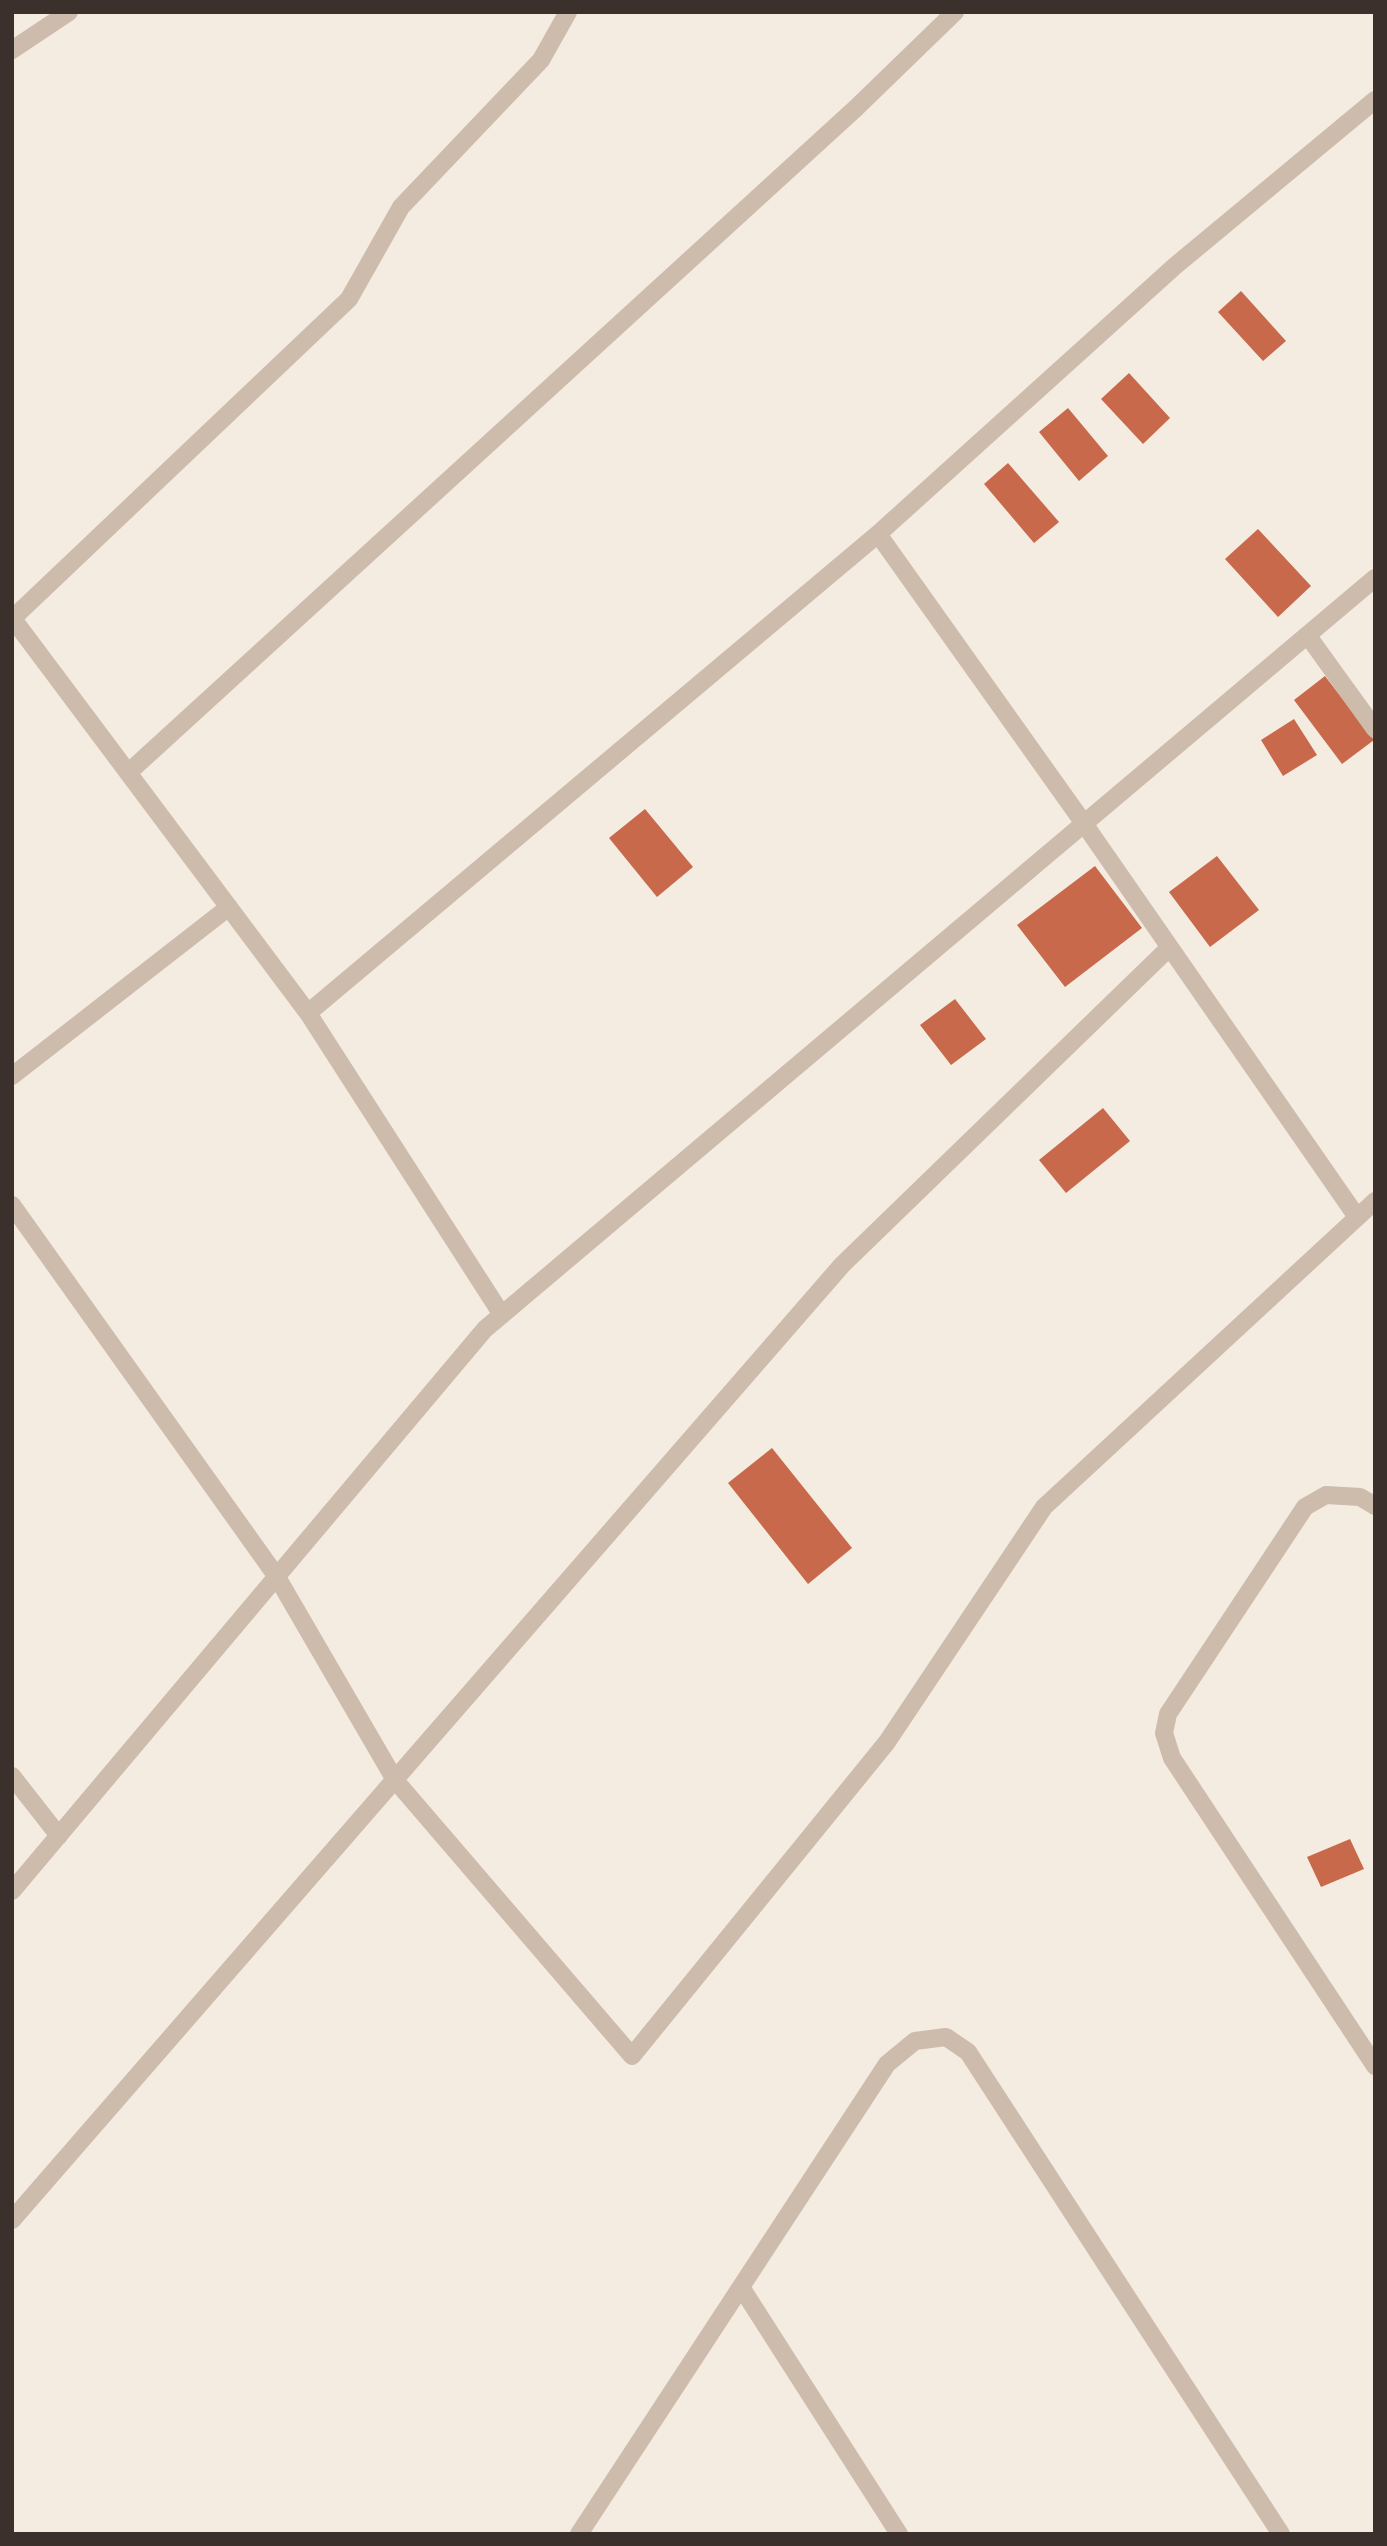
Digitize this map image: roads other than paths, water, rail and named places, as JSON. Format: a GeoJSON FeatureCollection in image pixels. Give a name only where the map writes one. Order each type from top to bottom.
{"type":"FeatureCollection","features":[{"type":"Feature","properties":{"kind":"street"},"geometry":{"type":"LineString","coordinates":[[12,50],[69,12]]}},
{"type":"Feature","properties":{"kind":"street"},"geometry":{"type":"LineString","coordinates":[[502,1315],[307,1013],[13,619],[349,299],[401,207],[541,60],[568,12]]}},
{"type":"Feature","properties":{"kind":"street"},"geometry":{"type":"LineString","coordinates":[[129,772],[856,108],[955,12]]}},
{"type":"Feature","properties":{"kind":"street"},"geometry":{"type":"LineString","coordinates":[[307,1013],[878,534],[1175,266],[1375,100]]}},
{"type":"Feature","properties":{"kind":"street"},"geometry":{"type":"LineString","coordinates":[[878,534],[1085,825],[1357,1217]]}},
{"type":"Feature","properties":{"kind":"street"},"geometry":{"type":"LineString","coordinates":[[12,1891],[485,1329],[1375,578]]}},
{"type":"Feature","properties":{"kind":"street"},"geometry":{"type":"LineString","coordinates":[[1308,636],[1375,729]]}},
{"type":"Feature","properties":{"kind":"street"},"geometry":{"type":"LineString","coordinates":[[12,1076],[229,907]]}},
{"type":"Feature","properties":{"kind":"street"},"geometry":{"type":"LineString","coordinates":[[12,2220],[842,1265],[1169,948]]}},
{"type":"Feature","properties":{"kind":"street"},"geometry":{"type":"LineString","coordinates":[[12,1205],[277,1577],[395,1780],[632,2056],[887,1742],[1044,1507],[1375,1201]]}},
{"type":"Feature","properties":{"kind":"street"},"geometry":{"type":"LineString","coordinates":[[1375,1506],[1360,1497],[1326,1495],[1305,1507],[1168,1714],[1164,1733],[1172,1758],[1375,2066]]}},
{"type":"Feature","properties":{"kind":"street"},"geometry":{"type":"LineString","coordinates":[[12,1776],[59,1836]]}},
{"type":"Feature","properties":{"kind":"street"},"geometry":{"type":"LineString","coordinates":[[579,2534],[887,2064],[915,2041],[946,2037],[968,2052],[1281,2534]]}},
{"type":"Feature","properties":{"kind":"street"},"geometry":{"type":"LineString","coordinates":[[741,2287],[899,2534]]}}]}
